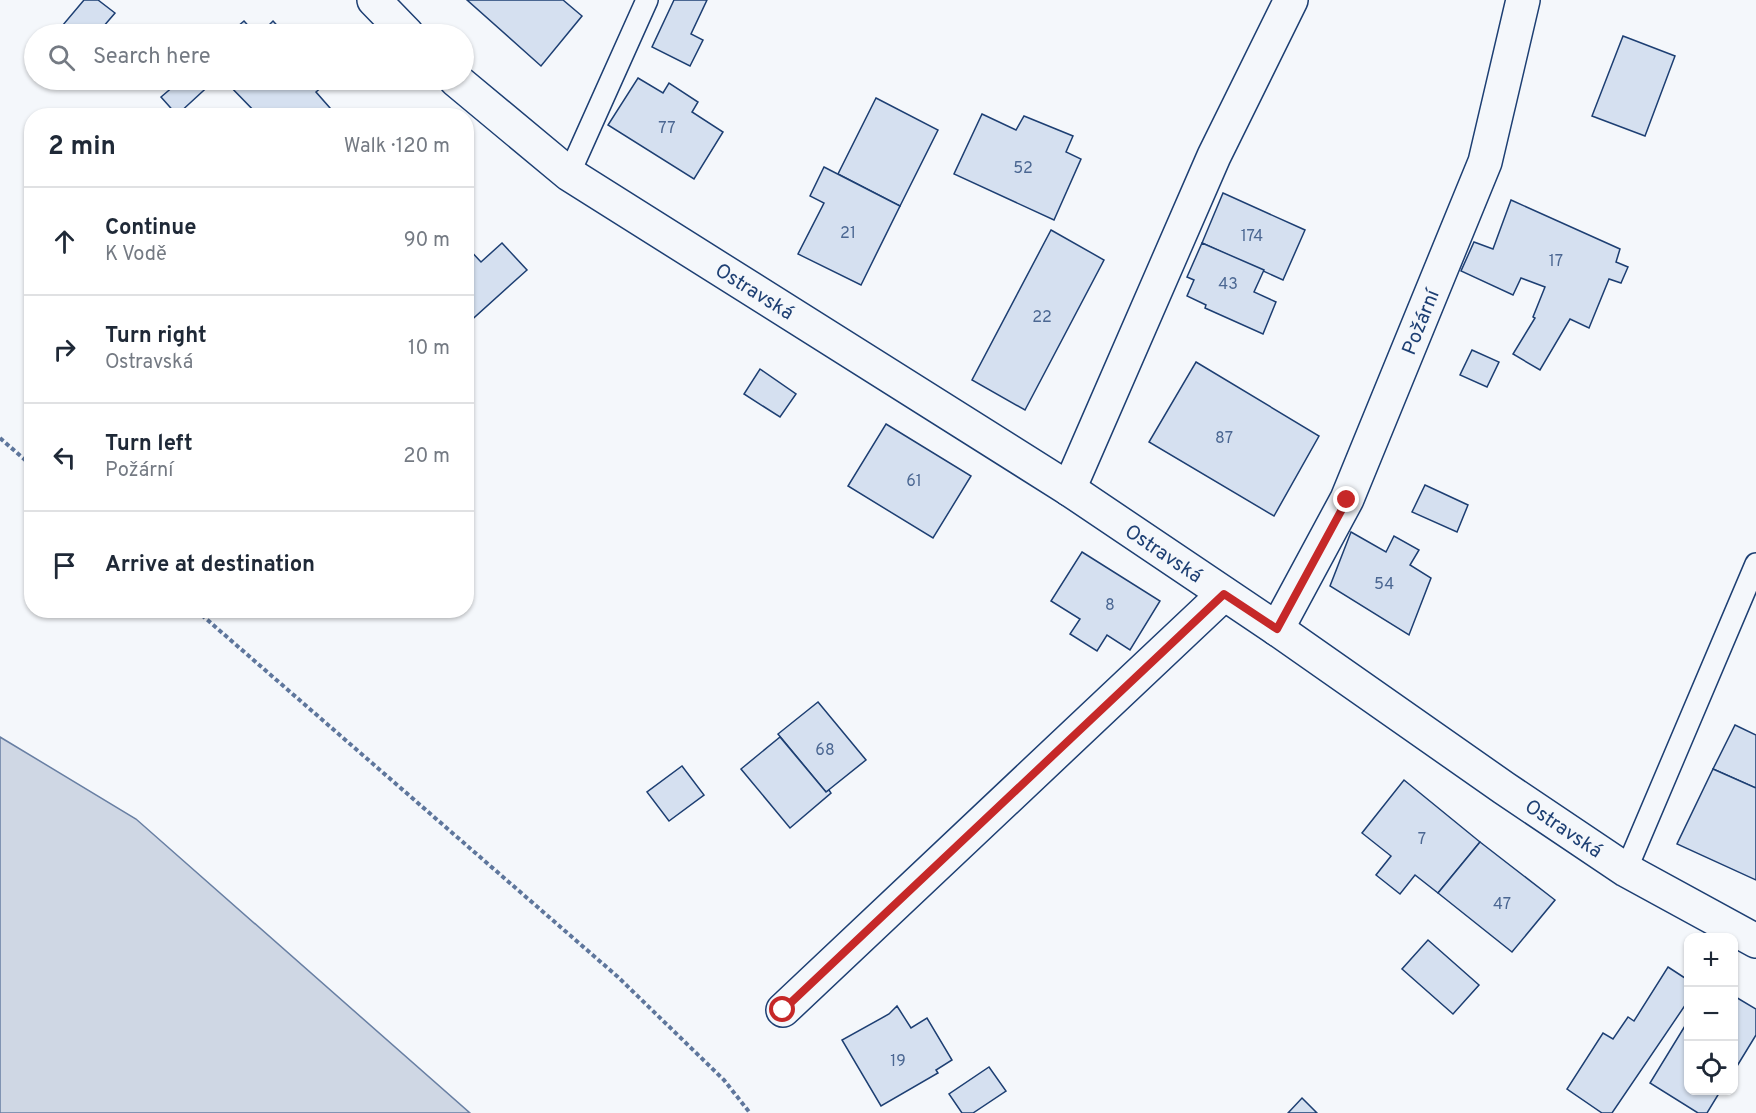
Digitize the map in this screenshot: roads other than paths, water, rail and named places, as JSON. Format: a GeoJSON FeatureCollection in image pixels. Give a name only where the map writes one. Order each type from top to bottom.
{"type":"FeatureCollection","features":[{"type":"Feature","properties":{"kind":"street"},"geometry":{"type":"LineString","coordinates":[[374,0],[398,24]]}},
{"type":"Feature","properties":{"kind":"street"},"geometry":{"type":"LineString","coordinates":[[1069,489],[1214,156],[1291,0]]}},
{"type":"Feature","properties":{"kind":"street","name":"Požární"},"geometry":{"type":"LineString","coordinates":[[1277,629],[1347,500],[1485,162],[1523,0]]}},
{"type":"Feature","properties":{"kind":"street","name":"Ostravská"},"geometry":{"type":"LineString","coordinates":[[468,90],[569,174],[1069,489],[1277,629],[1504,788],[1626,870],[1756,941]]}},
{"type":"Feature","properties":{"kind":"street"},"geometry":{"type":"LineString","coordinates":[[783,1010],[1224,594]]}},
{"type":"Feature","properties":{"kind":"lane"},"geometry":{"type":"LineString","coordinates":[[569,174],[647,0]]}},
{"type":"Feature","properties":{"kind":"lane"},"geometry":{"type":"LineString","coordinates":[[1626,870],[1756,564]]}}]}
